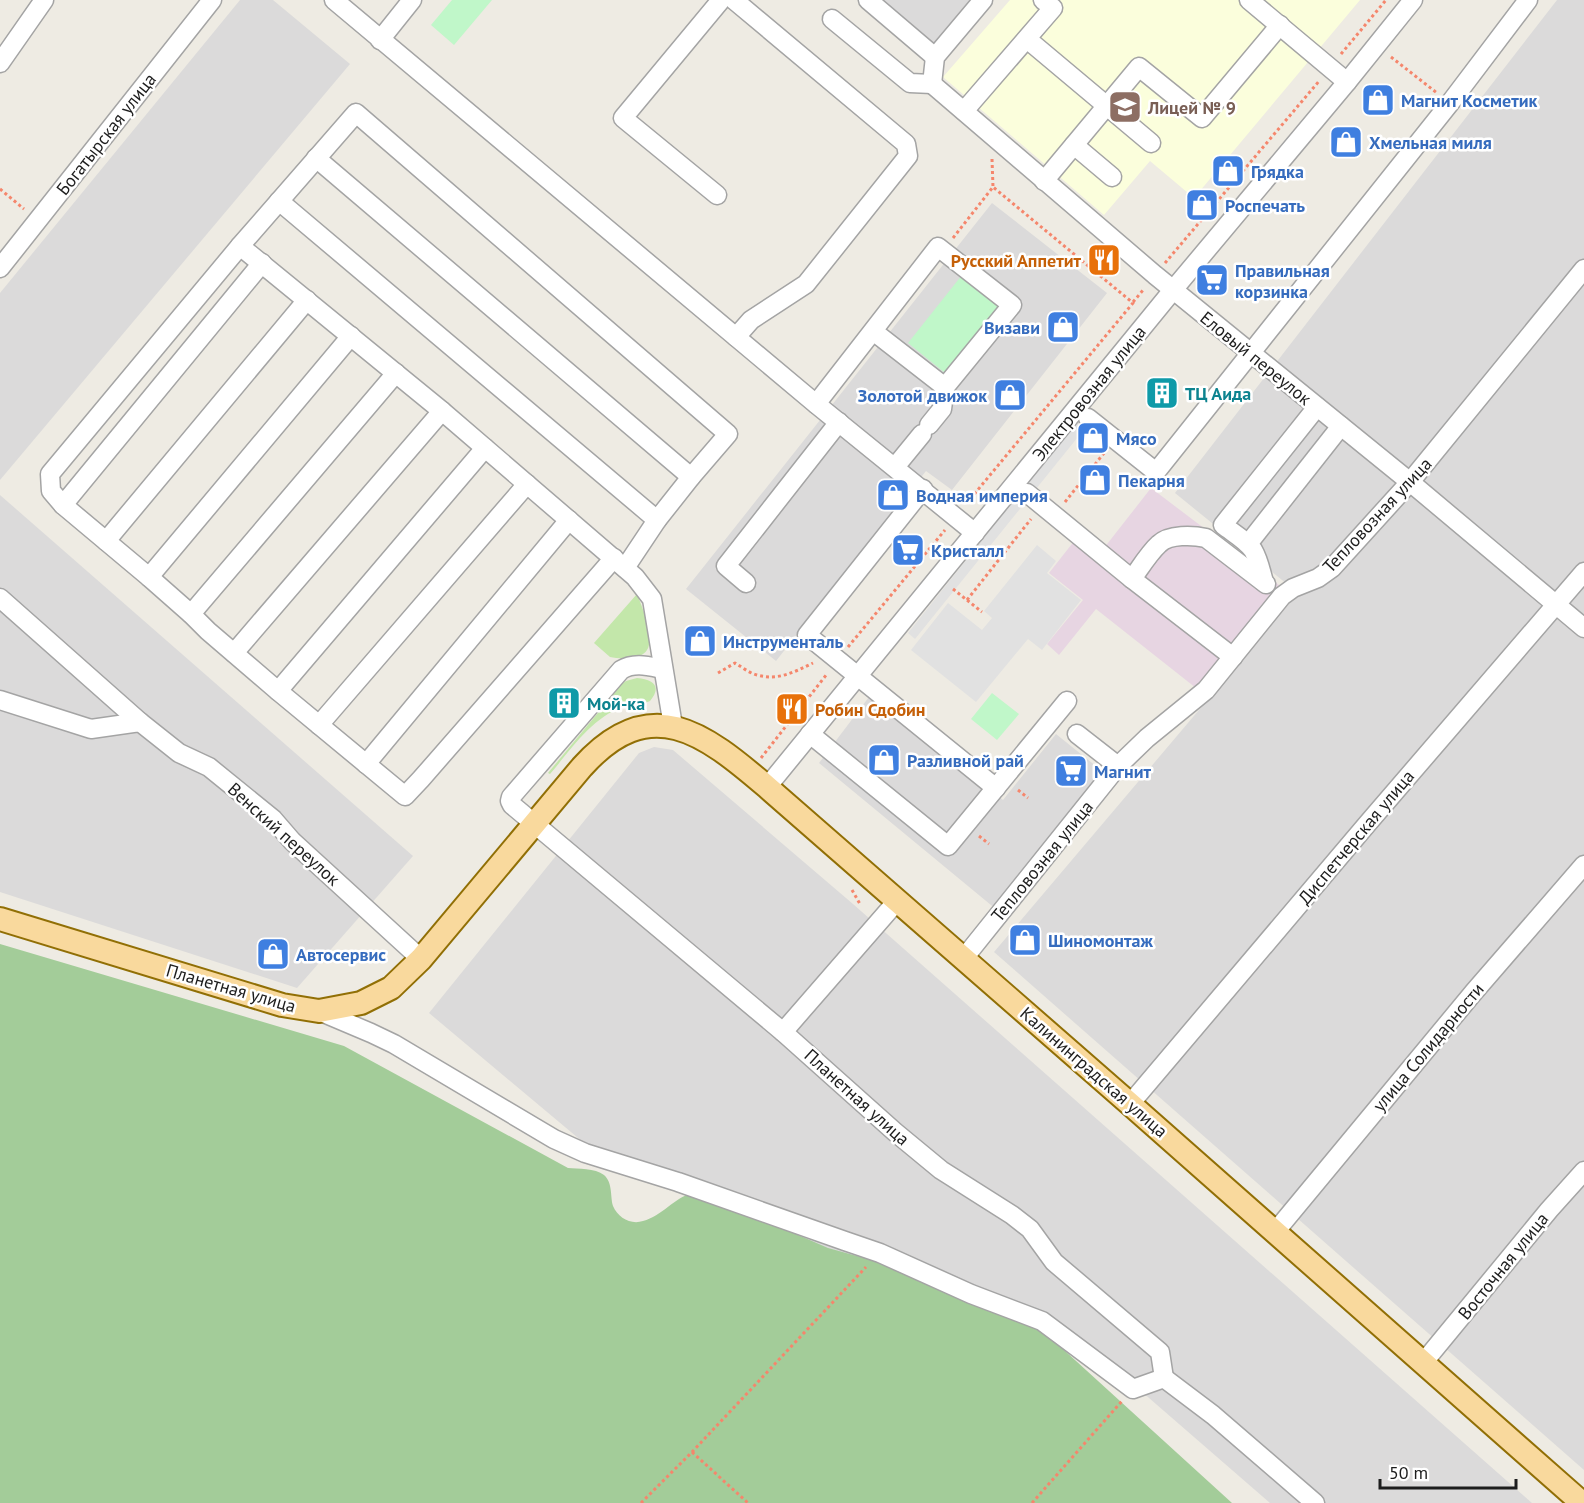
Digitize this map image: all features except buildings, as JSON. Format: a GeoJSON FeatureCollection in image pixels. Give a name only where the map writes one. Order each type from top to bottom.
{"type":"FeatureCollection","features":[{"type":"Feature","properties":{"kind":"main road","name":"Калининградская улица"},"geometry":{"type":"LineString","coordinates":[[582,767],[602,746],[626,733],[650,726],[673,726],[691,732],[713,745],[758,780],[964,958],[1582,1503]]}},
{"type":"Feature","properties":{"kind":"main road","name":"Планетная улица"},"geometry":{"type":"LineString","coordinates":[[0,919],[282,1005],[319,1011],[361,1003],[391,988],[421,959],[582,767]]}},
{"type":"Feature","properties":{"kind":"street"},"geometry":{"type":"LineString","coordinates":[[0,63],[44,0]]}},
{"type":"Feature","properties":{"kind":"street","name":"Богатырская улица"},"geometry":{"type":"LineString","coordinates":[[0,268],[212,0]]}},
{"type":"Feature","properties":{"kind":"street"},"geometry":{"type":"LineString","coordinates":[[334,0],[816,404],[975,533]]}},
{"type":"Feature","properties":{"kind":"street"},"geometry":{"type":"LineString","coordinates":[[380,40],[412,0]]}},
{"type":"Feature","properties":{"kind":"street"},"geometry":{"type":"LineString","coordinates":[[717,195],[623,118],[721,0]]}},
{"type":"Feature","properties":{"kind":"street"},"geometry":{"type":"LineString","coordinates":[[734,0],[906,144],[908,156],[806,284],[751,320],[736,337]]}},
{"type":"Feature","properties":{"kind":"street"},"geometry":{"type":"LineString","coordinates":[[868,0],[935,57]]}},
{"type":"Feature","properties":{"kind":"street"},"geometry":{"type":"LineString","coordinates":[[832,19],[910,83],[932,84],[935,57],[983,0]]}},
{"type":"Feature","properties":{"kind":"street"},"geometry":{"type":"LineString","coordinates":[[963,111],[1053,8],[1042,0]]}},
{"type":"Feature","properties":{"kind":"street"},"geometry":{"type":"LineString","coordinates":[[1249,0],[1347,82]]}},
{"type":"Feature","properties":{"kind":"street"},"geometry":{"type":"LineString","coordinates":[[1088,418],[1156,472],[1450,103],[1528,0]]}},
{"type":"Feature","properties":{"kind":"street","name":"Электровозная улица"},"geometry":{"type":"LineString","coordinates":[[758,780],[810,734],[1173,290],[1347,82],[1406,2]]}},
{"type":"Feature","properties":{"kind":"street"},"geometry":{"type":"LineString","coordinates":[[1044,181],[1139,67],[1202,118],[1280,25]]}},
{"type":"Feature","properties":{"kind":"street"},"geometry":{"type":"LineString","coordinates":[[1027,39],[1151,143]]}},
{"type":"Feature","properties":{"kind":"street","name":"Еловый переулок"},"geometry":{"type":"LineString","coordinates":[[932,84],[1155,275],[1410,482],[1584,628]]}},
{"type":"Feature","properties":{"kind":"street"},"geometry":{"type":"LineString","coordinates":[[356,113],[728,434],[619,563],[405,796],[208,631],[149,577],[63,505],[51,491],[50,474],[279,201],[356,113]]}},
{"type":"Feature","properties":{"kind":"street"},"geometry":{"type":"LineString","coordinates":[[1074,145],[1112,177]]}},
{"type":"Feature","properties":{"kind":"street"},"geometry":{"type":"LineString","coordinates":[[316,158],[691,477]]}},
{"type":"Feature","properties":{"kind":"street"},"geometry":{"type":"LineString","coordinates":[[279,201],[657,520]]}},
{"type":"Feature","properties":{"kind":"street"},"geometry":{"type":"LineString","coordinates":[[240,246],[442,411],[634,577],[652,599],[673,726]]}},
{"type":"Feature","properties":{"kind":"street"},"geometry":{"type":"LineString","coordinates":[[816,404],[938,247],[1012,305],[945,387],[942,409],[896,467]]}},
{"type":"Feature","properties":{"kind":"street"},"geometry":{"type":"LineString","coordinates":[[63,505],[262,263]]}},
{"type":"Feature","properties":{"kind":"street","name":"Тепловозная улица"},"geometry":{"type":"LineString","coordinates":[[964,958],[1118,766],[1147,738],[1206,690],[1282,596],[1293,588],[1318,578],[1332,568],[1410,482],[1584,269]]}},
{"type":"Feature","properties":{"kind":"street"},"geometry":{"type":"LineString","coordinates":[[106,541],[307,300]]}},
{"type":"Feature","properties":{"kind":"street"},"geometry":{"type":"LineString","coordinates":[[873,331],[945,387]]}},
{"type":"Feature","properties":{"kind":"street"},"geometry":{"type":"LineString","coordinates":[[149,577],[351,336]]}},
{"type":"Feature","properties":{"kind":"street"},"geometry":{"type":"LineString","coordinates":[[191,614],[396,373]]}},
{"type":"Feature","properties":{"kind":"street"},"geometry":{"type":"LineString","coordinates":[[1264,582],[1256,557],[1248,544],[1223,525],[1317,407]]}},
{"type":"Feature","properties":{"kind":"street"},"geometry":{"type":"LineString","coordinates":[[234,653],[442,411]]}},
{"type":"Feature","properties":{"kind":"street"},"geometry":{"type":"LineString","coordinates":[[746,584],[726,566],[839,422]]}},
{"type":"Feature","properties":{"kind":"street"},"geometry":{"type":"LineString","coordinates":[[1248,544],[1341,426]]}},
{"type":"Feature","properties":{"kind":"street"},"geometry":{"type":"LineString","coordinates":[[278,691],[485,448]]}},
{"type":"Feature","properties":{"kind":"street"},"geometry":{"type":"LineString","coordinates":[[319,725],[527,484]]}},
{"type":"Feature","properties":{"kind":"street"},"geometry":{"type":"LineString","coordinates":[[923,489],[807,635],[996,788]]}},
{"type":"Feature","properties":{"kind":"street"},"geometry":{"type":"LineString","coordinates":[[1027,493],[1132,579],[1233,657]]}},
{"type":"Feature","properties":{"kind":"street"},"geometry":{"type":"LineString","coordinates":[[366,764],[569,520]]}},
{"type":"Feature","properties":{"kind":"street"},"geometry":{"type":"LineString","coordinates":[[1132,579],[1159,543],[1176,537],[1196,536],[1206,538],[1282,596]]}},
{"type":"Feature","properties":{"kind":"street","name":"Диспетчерская улица"},"geometry":{"type":"LineString","coordinates":[[1130,1104],[1584,572]]}},
{"type":"Feature","properties":{"kind":"street","name":"Венский переулок"},"geometry":{"type":"LineString","coordinates":[[0,598],[140,722],[179,753],[209,767],[273,819],[292,841],[421,959]]}},
{"type":"Feature","properties":{"kind":"street"},"geometry":{"type":"LineString","coordinates":[[534,824],[512,805],[511,797],[621,670],[638,664],[663,669]]}},
{"type":"Feature","properties":{"kind":"street"},"geometry":{"type":"LineString","coordinates":[[0,700],[91,729],[140,722]]}},
{"type":"Feature","properties":{"kind":"street"},"geometry":{"type":"LineString","coordinates":[[810,734],[948,846],[1067,701]]}},
{"type":"Feature","properties":{"kind":"street"},"geometry":{"type":"LineString","coordinates":[[1077,734],[1118,766]]}},
{"type":"Feature","properties":{"kind":"street","name":"Планетная улица"},"geometry":{"type":"LineString","coordinates":[[534,824],[783,1032],[941,1170],[1030,1229],[1054,1262],[1160,1352],[1164,1378]]}},
{"type":"Feature","properties":{"kind":"street","name":"улица Солидарности"},"geometry":{"type":"LineString","coordinates":[[1275,1232],[1473,993],[1584,865]]}},
{"type":"Feature","properties":{"kind":"street"},"geometry":{"type":"LineString","coordinates":[[783,1032],[897,901]]}},
{"type":"Feature","properties":{"kind":"street"},"geometry":{"type":"LineString","coordinates":[[319,1011],[394,1044],[555,1139],[585,1153],[678,1182],[845,1242],[880,1252],[971,1294],[1042,1321],[1133,1389],[1164,1378],[1213,1415],[1315,1503]]}},
{"type":"Feature","properties":{"kind":"street","name":"Восточная улица"},"geometry":{"type":"LineString","coordinates":[[1423,1363],[1584,1171]]}},
{"type":"Feature","properties":{"kind":"path"},"geometry":{"type":"LineString","coordinates":[[1391,57],[1450,103]]}},
{"type":"Feature","properties":{"kind":"path"},"geometry":{"type":"LineString","coordinates":[[758,780],[838,659],[1155,275],[1282,126]]}},
{"type":"Feature","properties":{"kind":"path"},"geometry":{"type":"LineString","coordinates":[[942,251],[993,187],[1132,303]]}},
{"type":"Feature","properties":{"kind":"path"},"geometry":{"type":"LineString","coordinates":[[0,189],[26,210]]}},
{"type":"Feature","properties":{"kind":"path"},"geometry":{"type":"LineString","coordinates":[[967,600],[1115,440]]}},
{"type":"Feature","properties":{"kind":"path"},"geometry":{"type":"LineString","coordinates":[[951,587],[982,612]]}},
{"type":"Feature","properties":{"kind":"path"},"geometry":{"type":"LineString","coordinates":[[718,673],[735,663],[755,675],[776,678],[791,674],[818,661],[838,659]]}},
{"type":"Feature","properties":{"kind":"path"},"geometry":{"type":"LineString","coordinates":[[849,887],[860,904]]}},
{"type":"Feature","properties":{"kind":"path"},"geometry":{"type":"LineString","coordinates":[[641,1503],[880,1252]]}},
{"type":"Feature","properties":{"kind":"path"},"geometry":{"type":"LineString","coordinates":[[1032,1503],[1133,1389]]}},
{"type":"Feature","properties":{"kind":"path"},"geometry":{"type":"LineString","coordinates":[[692,1452],[748,1503]]}},
{"type":"Feature","properties":{"kind":"shaded area"},"geometry":{"type":"Polygon","coordinates":[[[240,0],[273,0],[350,64],[0,480],[0,293],[240,0]]]}},
{"type":"Feature","properties":{"kind":"shaded area"},"geometry":{"type":"Polygon","coordinates":[[[878,0],[992,0],[944,57],[878,0]]]}},
{"type":"Feature","properties":{"kind":"shaded area","name":"Лицей № 9"},"geometry":{"type":"Polygon","coordinates":[[[1010,0],[1360,0],[1194,198],[1150,161],[1104,215],[943,77],[1010,0]]]}},
{"type":"Feature","properties":{"kind":"shaded area"},"geometry":{"type":"Polygon","coordinates":[[[1557,0],[1584,0],[1584,1470],[994,952],[1298,593],[1175,493],[1557,0]]]}},
{"type":"Feature","properties":{"kind":"shaded area"},"geometry":{"type":"Polygon","coordinates":[[[992,203],[1107,293],[952,490],[926,471],[776,661],[686,589],[992,203]]]}},
{"type":"Feature","properties":{"kind":"shaded area"},"geometry":{"type":"Polygon","coordinates":[[[1078,420],[1086,427],[915,639],[908,633],[1078,420]]]}},
{"type":"Feature","properties":{"kind":"shaded area"},"geometry":{"type":"Polygon","coordinates":[[[1151,488],[1279,585],[1196,688],[1096,609],[1059,655],[1047,644],[1083,600],[1049,573],[1075,540],[1097,557],[1151,488]]]}},
{"type":"Feature","properties":{"kind":"shaded area"},"geometry":{"type":"Polygon","coordinates":[[[0,495],[413,856],[297,988],[0,892],[0,495]]]}},
{"type":"Feature","properties":{"kind":"shaded area"},"geometry":{"type":"Polygon","coordinates":[[[1037,545],[1056,561],[1047,573],[1081,600],[1042,650],[1028,639],[976,702],[911,650],[948,603],[982,630],[992,618],[984,611],[1037,545]]]}},
{"type":"Feature","properties":{"kind":"shaded area"},"geometry":{"type":"Polygon","coordinates":[[[872,693],[1003,800],[1056,734],[1107,775],[997,910],[819,763],[872,693]]]}},
{"type":"Feature","properties":{"kind":"shaded area"},"geometry":{"type":"Polygon","coordinates":[[[654,747],[673,750],[853,904],[1532,1503],[1270,1503],[1126,1378],[602,1158],[429,1013],[639,753],[654,747]]]}},
{"type":"Feature","properties":{"kind":"green space"},"geometry":{"type":"Polygon","coordinates":[[[452,0],[492,0],[454,45],[431,25],[452,0]]]}},
{"type":"Feature","properties":{"kind":"green space"},"geometry":{"type":"Polygon","coordinates":[[[962,275],[1000,304],[945,373],[908,343],[962,275]]]}},
{"type":"Feature","properties":{"kind":"green space"},"geometry":{"type":"Polygon","coordinates":[[[637,594],[649,631],[647,650],[635,657],[610,657],[594,643],[637,594]]]}},
{"type":"Feature","properties":{"kind":"green space"},"geometry":{"type":"Polygon","coordinates":[[[637,678],[652,682],[656,688],[650,701],[623,707],[601,718],[582,736],[550,774],[548,773],[622,684],[637,678]]]}},
{"type":"Feature","properties":{"kind":"green space"},"geometry":{"type":"Polygon","coordinates":[[[992,693],[1019,714],[997,740],[971,719],[992,693]]]}},
{"type":"Feature","properties":{"kind":"green space"},"geometry":{"type":"Polygon","coordinates":[[[0,944],[344,1046],[568,1168],[591,1170],[604,1175],[609,1182],[615,1210],[630,1221],[650,1219],[692,1193],[745,1212],[828,1248],[904,1269],[1019,1318],[1053,1340],[1232,1503],[0,1503],[0,944]]]}},
{"type":"Feature","properties":{"kind":"place","name":"Магнит Косметик"},"geometry":{"type":"Point","coordinates":[1378,100]}},
{"type":"Feature","properties":{"kind":"place","name":"Лицей № 9"},"geometry":{"type":"Point","coordinates":[1125,107]}},
{"type":"Feature","properties":{"kind":"place","name":"Хмельная миля"},"geometry":{"type":"Point","coordinates":[1346,142]}},
{"type":"Feature","properties":{"kind":"place","name":"Грядка"},"geometry":{"type":"Point","coordinates":[1228,171]}},
{"type":"Feature","properties":{"kind":"place","name":"Роспечать"},"geometry":{"type":"Point","coordinates":[1202,205]}},
{"type":"Feature","properties":{"kind":"place","name":"Русский Аппетит"},"geometry":{"type":"Point","coordinates":[1104,260]}},
{"type":"Feature","properties":{"kind":"place","name":"Правильная корзинка"},"geometry":{"type":"Point","coordinates":[1212,280]}},
{"type":"Feature","properties":{"kind":"place","name":"Визави"},"geometry":{"type":"Point","coordinates":[1063,327]}},
{"type":"Feature","properties":{"kind":"place","name":"ТЦ Аида"},"geometry":{"type":"Point","coordinates":[1162,393]}},
{"type":"Feature","properties":{"kind":"place","name":"Золотой движок"},"geometry":{"type":"Point","coordinates":[1010,395]}},
{"type":"Feature","properties":{"kind":"place","name":"Мясо"},"geometry":{"type":"Point","coordinates":[1093,438]}},
{"type":"Feature","properties":{"kind":"place","name":"Пекарня"},"geometry":{"type":"Point","coordinates":[1095,480]}},
{"type":"Feature","properties":{"kind":"place","name":"Водная империя"},"geometry":{"type":"Point","coordinates":[893,495]}},
{"type":"Feature","properties":{"kind":"place","name":"Кристалл"},"geometry":{"type":"Point","coordinates":[908,550]}},
{"type":"Feature","properties":{"kind":"place","name":"Инструменталь"},"geometry":{"type":"Point","coordinates":[700,641]}},
{"type":"Feature","properties":{"kind":"place","name":"Мой-ка"},"geometry":{"type":"Point","coordinates":[564,703]}},
{"type":"Feature","properties":{"kind":"place","name":"Робин Сдобин"},"geometry":{"type":"Point","coordinates":[792,709]}},
{"type":"Feature","properties":{"kind":"place","name":"Разливной рай"},"geometry":{"type":"Point","coordinates":[884,760]}},
{"type":"Feature","properties":{"kind":"place","name":"Магнит"},"geometry":{"type":"Point","coordinates":[1071,771]}},
{"type":"Feature","properties":{"kind":"place","name":"Шиномонтаж"},"geometry":{"type":"Point","coordinates":[1025,940]}},
{"type":"Feature","properties":{"kind":"place","name":"Автосервис"},"geometry":{"type":"Point","coordinates":[273,954]}}]}
